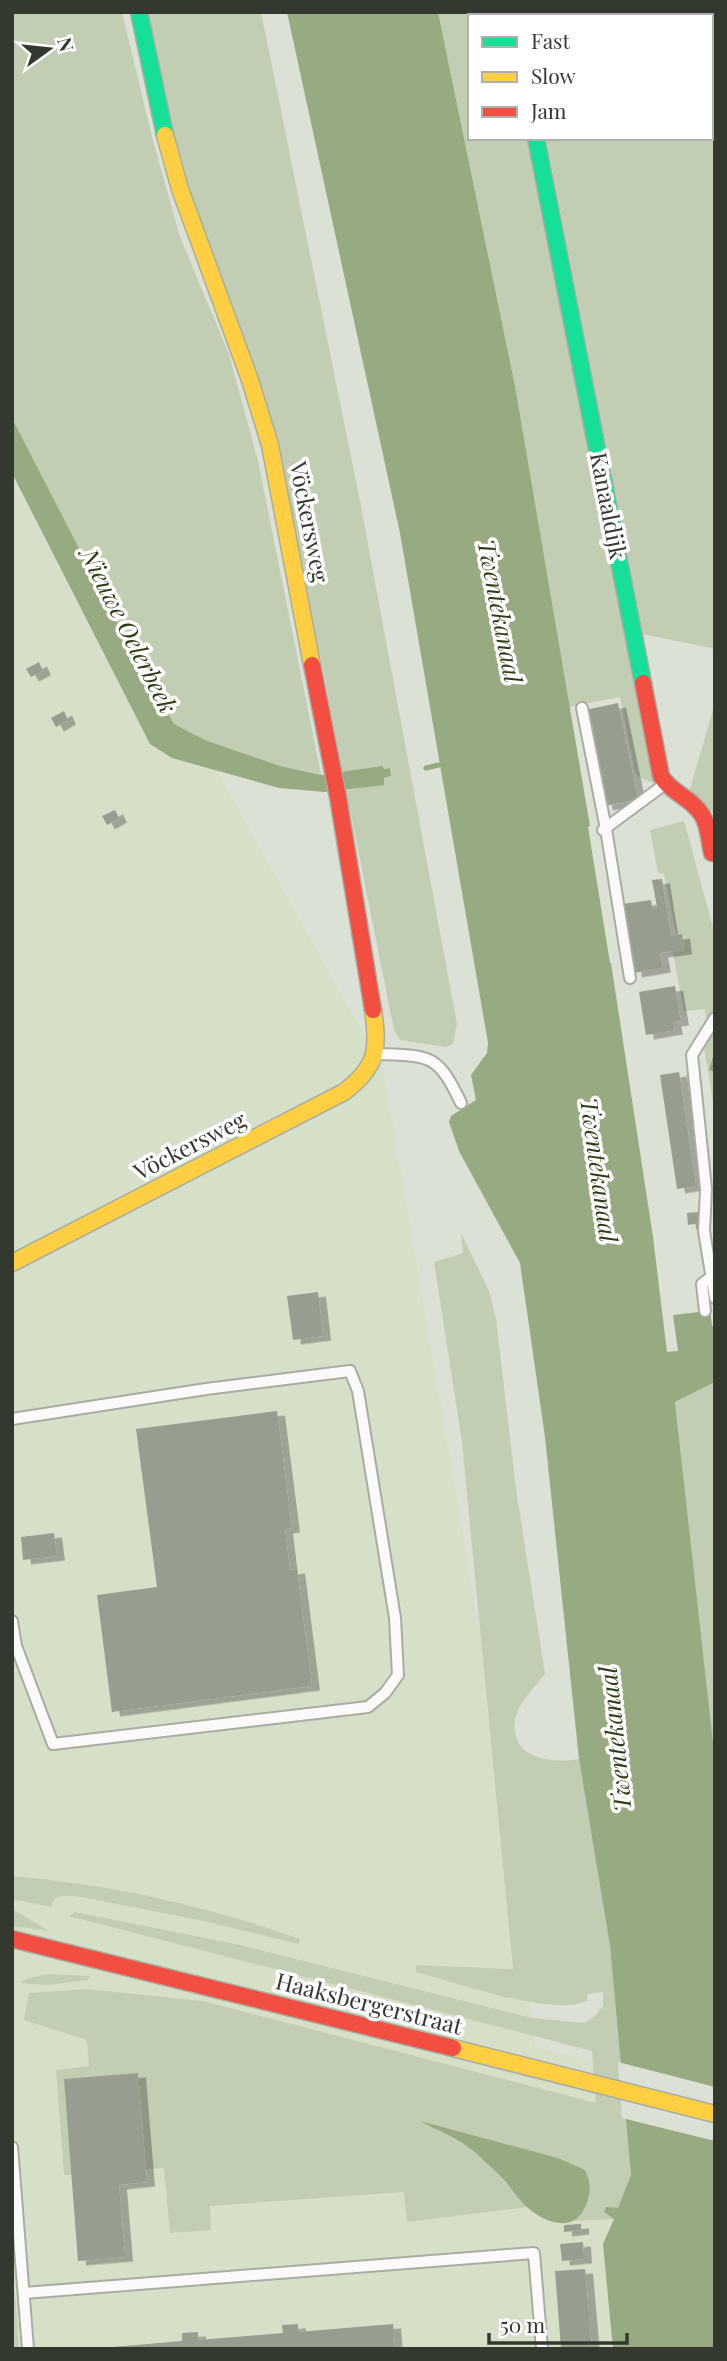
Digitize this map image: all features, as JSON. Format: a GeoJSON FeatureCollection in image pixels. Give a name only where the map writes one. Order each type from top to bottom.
{"type":"FeatureCollection","features":[{"type":"Feature","properties":{"kind":"street","name":"Vöckersweg"},"geometry":{"type":"LineString","coordinates":[[12,1263],[344,1092],[361,1079],[376,1054],[376,1028],[338,797],[270,445],[258,404],[172,163],[139,12]]}},
{"type":"Feature","properties":{"kind":"street","name":"Kanaaldijk"},"geometry":{"type":"LineString","coordinates":[[536,140],[661,776],[665,784]]}},
{"type":"Feature","properties":{"kind":"street"},"geometry":{"type":"LineString","coordinates":[[665,784],[702,815],[714,853]]}},
{"type":"Feature","properties":{"kind":"street","name":"Haaksbergerstraat"},"geometry":{"type":"LineString","coordinates":[[12,1939],[715,2114]]}},
{"type":"Feature","properties":{"kind":"lane"},"geometry":{"type":"LineString","coordinates":[[582,708],[630,978]]}},
{"type":"Feature","properties":{"kind":"lane"},"geometry":{"type":"LineString","coordinates":[[603,830],[665,784]]}},
{"type":"Feature","properties":{"kind":"lane"},"geometry":{"type":"LineString","coordinates":[[715,1018],[692,1055],[706,1189],[704,1231],[715,1298]]}},
{"type":"Feature","properties":{"kind":"lane"},"geometry":{"type":"LineString","coordinates":[[376,1054],[425,1058],[435,1062],[448,1076],[461,1103]]}},
{"type":"Feature","properties":{"kind":"lane"},"geometry":{"type":"LineString","coordinates":[[705,1311],[702,1284],[711,1277]]}},
{"type":"Feature","properties":{"kind":"lane"},"geometry":{"type":"LineString","coordinates":[[12,1419],[206,1389],[350,1371],[358,1391],[395,1618],[398,1675],[385,1693],[368,1707],[53,1744],[16,1646],[12,1621]]}},
{"type":"Feature","properties":{"kind":"lane"},"geometry":{"type":"LineString","coordinates":[[12,2147],[28,2349]]}},
{"type":"Feature","properties":{"kind":"lane"},"geometry":{"type":"LineString","coordinates":[[24,2293],[534,2253],[542,2349]]}},
{"type":"Feature","properties":{"kind":"shaded area"},"geometry":{"type":"Polygon","coordinates":[[[12,12],[122,12],[152,137],[180,237],[229,354],[258,461],[321,775],[280,766],[205,740],[174,724],[119,626],[12,418],[12,12]]]}},
{"type":"Feature","properties":{"kind":"shaded area"},"geometry":{"type":"Polygon","coordinates":[[[147,12],[261,12],[360,501],[457,1024],[453,1044],[446,1047],[400,1040],[394,1030],[346,790],[384,784],[383,778],[391,776],[390,768],[383,769],[382,766],[343,773],[321,658],[177,156],[147,12]]]}},
{"type":"Feature","properties":{"kind":"shaded area"},"geometry":{"type":"Polygon","coordinates":[[[438,12],[504,12],[468,14],[468,140],[528,140],[654,783],[639,777],[635,772],[620,697],[569,707],[515,386],[438,12]]]}},
{"type":"Feature","properties":{"kind":"shaded area"},"geometry":{"type":"Polygon","coordinates":[[[715,12],[715,649],[643,634],[546,140],[713,140],[713,14],[648,14],[715,12]]]}},
{"type":"Feature","properties":{"kind":"shaded area"},"geometry":{"type":"Polygon","coordinates":[[[12,402],[383,1069],[499,1743],[535,2047],[715,2090],[715,2349],[12,2349],[12,402]]]}},
{"type":"Feature","properties":{"kind":"shaded area"},"geometry":{"type":"Polygon","coordinates":[[[715,703],[715,815],[689,792],[715,703]]]}},
{"type":"Feature","properties":{"kind":"shaded area"},"geometry":{"type":"Polygon","coordinates":[[[684,821],[715,935],[715,1056],[712,1056],[709,1070],[715,1072],[715,1113],[701,1029],[707,1022],[705,1009],[684,1011],[671,943],[678,942],[664,874],[658,873],[650,830],[684,821]]]}},
{"type":"Feature","properties":{"kind":"shaded area"},"geometry":{"type":"Polygon","coordinates":[[[461,1233],[489,1291],[496,1319],[516,1489],[545,1674],[519,1708],[515,1734],[519,1744],[535,1756],[556,1761],[579,1759],[610,1946],[631,2175],[618,2209],[604,2212],[614,2219],[573,2221],[585,2206],[590,2188],[558,2158],[425,2123],[468,2147],[491,2167],[527,2207],[407,2222],[404,2192],[210,2206],[211,2230],[170,2233],[164,2168],[64,2175],[56,2070],[89,2066],[87,2040],[24,2020],[29,1993],[86,1989],[203,2001],[596,2103],[592,2051],[69,1916],[75,1912],[240,1945],[532,2018],[584,2023],[595,2016],[603,2006],[603,1992],[588,1994],[587,2001],[571,2005],[550,2005],[503,1996],[416,1972],[416,1965],[513,1969],[462,1442],[434,1262],[463,1253],[461,1233]]]}},
{"type":"Feature","properties":{"kind":"shaded area"},"geometry":{"type":"Polygon","coordinates":[[[715,1382],[715,1760],[675,1402],[715,1382]]]}},
{"type":"Feature","properties":{"kind":"shaded area"},"geometry":{"type":"Polygon","coordinates":[[[12,1876],[158,1898],[230,1916],[300,1939],[298,1944],[204,1921],[76,1896],[54,1899],[51,1907],[12,1899],[12,1876]]]}},
{"type":"Feature","properties":{"kind":"shaded area"},"geometry":{"type":"Polygon","coordinates":[[[12,1909],[49,1931],[12,1926],[12,1909]]]}},
{"type":"Feature","properties":{"kind":"shaded area"},"geometry":{"type":"Polygon","coordinates":[[[49,1974],[91,1976],[87,1980],[49,1985],[20,1983],[28,1978],[49,1974]]]}},
{"type":"Feature","properties":{"kind":"shaded area"},"geometry":{"type":"Polygon","coordinates":[[[12,2293],[15,2293],[19,2349],[12,2349],[12,2293]]]}},
{"type":"Feature","properties":{"kind":"water","name":"Twentekanaal"},"geometry":{"type":"Polygon","coordinates":[[[287,12],[438,12],[515,386],[590,826],[588,827],[653,1237],[667,1352],[678,1351],[673,1315],[699,1312],[699,1302],[709,1301],[712,1326],[715,1326],[715,1382],[675,1402],[715,1760],[715,2349],[613,2349],[603,2244],[614,2219],[604,2212],[606,2207],[618,2208],[631,2175],[610,1946],[579,1759],[545,1437],[520,1263],[459,1151],[449,1122],[451,1116],[476,1100],[471,1075],[487,1053],[488,1043],[400,533],[287,12]]]}},
{"type":"Feature","properties":{"kind":"water"},"geometry":{"type":"Polygon","coordinates":[[[12,418],[119,626],[174,724],[205,740],[280,766],[321,775],[382,766],[384,769],[390,768],[391,776],[384,778],[384,785],[325,792],[279,788],[172,758],[150,744],[12,473],[12,418]]]}},
{"type":"Feature","properties":{"kind":"water"},"geometry":{"type":"Polygon","coordinates":[[[420,2121],[558,2158],[585,2170],[590,2190],[583,2211],[578,2218],[564,2223],[541,2217],[525,2205],[503,2179],[472,2150],[420,2121]]]}},
{"type":"Feature","properties":{"kind":"pier"},"geometry":{"type":"Polygon","coordinates":[[[618,2062],[715,2087],[715,2141],[622,2118],[618,2062]]]}},
{"type":"Feature","properties":{"kind":"building"},"geometry":{"type":"Polygon","coordinates":[[[541,12],[578,12],[578,14],[541,12]]]}},
{"type":"Feature","properties":{"kind":"building"},"geometry":{"type":"Polygon","coordinates":[[[39,662],[43,671],[31,677],[26,669],[39,662]]]}},
{"type":"Feature","properties":{"kind":"building"},"geometry":{"type":"Polygon","coordinates":[[[618,703],[638,799],[605,806],[585,710],[618,703]]]}},
{"type":"Feature","properties":{"kind":"building"},"geometry":{"type":"Polygon","coordinates":[[[64,711],[68,720],[56,727],[51,718],[64,711]]]}},
{"type":"Feature","properties":{"kind":"building"},"geometry":{"type":"Polygon","coordinates":[[[115,810],[119,818],[107,825],[102,816],[115,810]]]}},
{"type":"Feature","properties":{"kind":"building"},"geometry":{"type":"Polygon","coordinates":[[[662,879],[671,936],[682,934],[684,950],[660,953],[663,968],[634,973],[623,904],[651,900],[652,908],[657,907],[652,880],[662,879]]]}},
{"type":"Feature","properties":{"kind":"building"},"geometry":{"type":"Polygon","coordinates":[[[675,986],[681,1021],[673,1022],[675,1030],[646,1035],[639,992],[675,986]]]}},
{"type":"Feature","properties":{"kind":"building"},"geometry":{"type":"Polygon","coordinates":[[[715,1056],[715,1072],[709,1070],[715,1056]]]}},
{"type":"Feature","properties":{"kind":"building"},"geometry":{"type":"Polygon","coordinates":[[[679,1072],[696,1186],[677,1189],[660,1075],[679,1072]]]}},
{"type":"Feature","properties":{"kind":"building"},"geometry":{"type":"Polygon","coordinates":[[[699,1212],[700,1223],[688,1225],[687,1213],[699,1212]]]}},
{"type":"Feature","properties":{"kind":"building"},"geometry":{"type":"Polygon","coordinates":[[[318,1292],[323,1336],[293,1340],[287,1296],[318,1292]]]}},
{"type":"Feature","properties":{"kind":"building"},"geometry":{"type":"Polygon","coordinates":[[[277,1411],[292,1528],[285,1529],[290,1570],[297,1569],[312,1686],[112,1712],[97,1595],[157,1587],[136,1429],[277,1411]]]}},
{"type":"Feature","properties":{"kind":"building"},"geometry":{"type":"Polygon","coordinates":[[[54,1533],[57,1556],[23,1560],[21,1537],[54,1533]]]}},
{"type":"Feature","properties":{"kind":"building"},"geometry":{"type":"Polygon","coordinates":[[[138,2073],[147,2182],[119,2185],[125,2257],[78,2261],[64,2079],[138,2073]]]}},
{"type":"Feature","properties":{"kind":"building"},"geometry":{"type":"Polygon","coordinates":[[[581,2224],[581,2230],[564,2232],[564,2225],[581,2224]]]}},
{"type":"Feature","properties":{"kind":"building"},"geometry":{"type":"Polygon","coordinates":[[[583,2242],[584,2259],[562,2261],[560,2244],[583,2242]]]}},
{"type":"Feature","properties":{"kind":"building"},"geometry":{"type":"Polygon","coordinates":[[[585,2269],[592,2349],[561,2349],[555,2271],[585,2269]]]}},
{"type":"Feature","properties":{"kind":"building"},"geometry":{"type":"Polygon","coordinates":[[[298,2324],[298,2332],[393,2324],[395,2349],[113,2349],[182,2341],[182,2333],[198,2332],[198,2340],[283,2333],[282,2325],[298,2324]]]}},
{"type":"Feature","properties":{"kind":"waterway","name":"Nieuwe Oelerbeek"},"geometry":{"type":"LineString","coordinates":[[426,768],[439,765]]}},
{"type":"Feature","properties":{"kind":"traffic: fast"},"geometry":{"type":"LineString","coordinates":[[139,12],[165,135]]}},
{"type":"Feature","properties":{"kind":"traffic: fast"},"geometry":{"type":"LineString","coordinates":[[536,140],[643,683]]}},
{"type":"Feature","properties":{"kind":"traffic: slow"},"geometry":{"type":"LineString","coordinates":[[165,135],[180,189],[250,380],[270,445],[312,665]]}},
{"type":"Feature","properties":{"kind":"traffic: slow"},"geometry":{"type":"LineString","coordinates":[[12,1263],[344,1092],[363,1074],[373,1057],[376,1036],[373,1010]]}},
{"type":"Feature","properties":{"kind":"traffic: slow"},"geometry":{"type":"LineString","coordinates":[[453,2048],[715,2114]]}},
{"type":"Feature","properties":{"kind":"traffic: jam"},"geometry":{"type":"LineString","coordinates":[[312,665],[338,797],[373,1010]]}},
{"type":"Feature","properties":{"kind":"traffic: jam"},"geometry":{"type":"LineString","coordinates":[[643,683],[661,776],[702,815],[712,853]]}},
{"type":"Feature","properties":{"kind":"traffic: jam"},"geometry":{"type":"LineString","coordinates":[[12,1939],[453,2048]]}}]}
